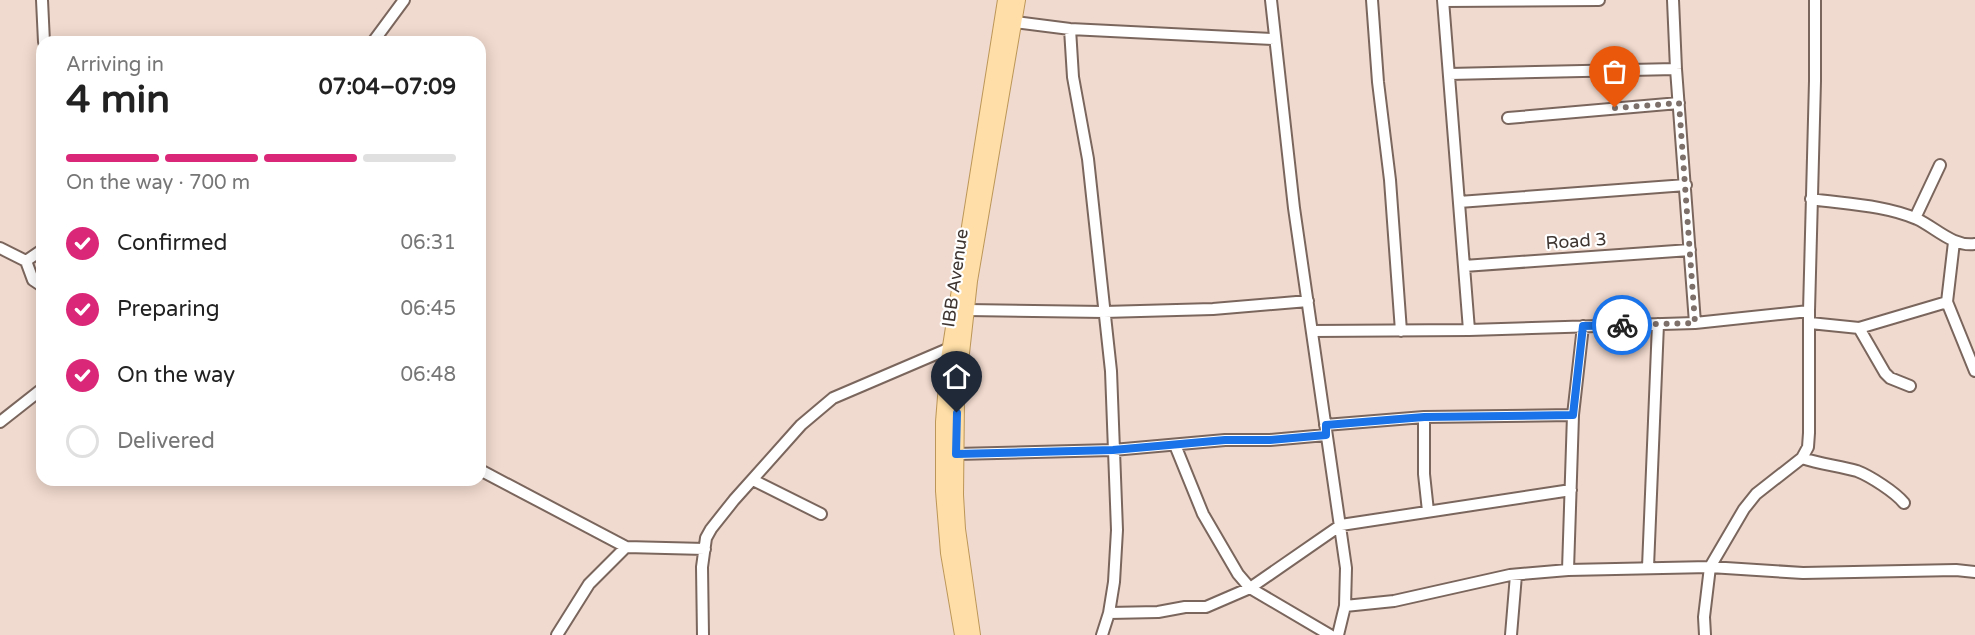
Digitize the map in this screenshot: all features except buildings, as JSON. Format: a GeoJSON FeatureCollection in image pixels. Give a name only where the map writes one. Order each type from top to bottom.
{"type":"FeatureCollection","features":[{"type":"Feature","properties":{"kind":"main road"},"geometry":{"type":"LineString","coordinates":[[962,635],[948,553],[943,490],[943,422],[950,348],[1005,0]]}},
{"type":"Feature","properties":{"kind":"main road","name":"IBB Avenue"},"geometry":{"type":"LineString","coordinates":[[973,635],[958,529],[957,398],[967,310],[1018,0]]}},
{"type":"Feature","properties":{"kind":"street"},"geometry":{"type":"LineString","coordinates":[[42,0],[44,36]]}},
{"type":"Feature","properties":{"kind":"street"},"geometry":{"type":"LineString","coordinates":[[377,36],[404,0]]}},
{"type":"Feature","properties":{"kind":"street"},"geometry":{"type":"LineString","coordinates":[[1271,0],[1294,208],[1347,579],[1345,606],[1338,635]]}},
{"type":"Feature","properties":{"kind":"street"},"geometry":{"type":"LineString","coordinates":[[1372,0],[1378,82],[1390,180],[1401,330]]}},
{"type":"Feature","properties":{"kind":"street"},"geometry":{"type":"LineString","coordinates":[[1469,330],[1443,1],[1599,0]]}},
{"type":"Feature","properties":{"kind":"street"},"geometry":{"type":"LineString","coordinates":[[1673,0],[1695,323]]}},
{"type":"Feature","properties":{"kind":"street"},"geometry":{"type":"LineString","coordinates":[[1705,635],[1704,617],[1710,567],[1744,509],[1756,494],[1802,458],[1808,447],[1815,0]]}},
{"type":"Feature","properties":{"kind":"street"},"geometry":{"type":"LineString","coordinates":[[1015,22],[1070,29],[1274,39]]}},
{"type":"Feature","properties":{"kind":"street"},"geometry":{"type":"LineString","coordinates":[[1070,29],[1073,77],[1088,159],[1111,371],[1117,530],[1114,582],[1109,613],[1102,635]]}},
{"type":"Feature","properties":{"kind":"street"},"geometry":{"type":"LineString","coordinates":[[1449,74],[1676,69]]}},
{"type":"Feature","properties":{"kind":"street"},"geometry":{"type":"LineString","coordinates":[[1508,118],[1679,103]]}},
{"type":"Feature","properties":{"kind":"street"},"geometry":{"type":"LineString","coordinates":[[1915,218],[1940,165]]}},
{"type":"Feature","properties":{"kind":"street"},"geometry":{"type":"LineString","coordinates":[[1460,202],[1686,185]]}},
{"type":"Feature","properties":{"kind":"street"},"geometry":{"type":"LineString","coordinates":[[1811,199],[1876,208],[1915,218],[1954,242],[1964,246],[1975,244]]}},
{"type":"Feature","properties":{"kind":"street"},"geometry":{"type":"LineString","coordinates":[[1954,242],[1947,302],[1975,371]]}},
{"type":"Feature","properties":{"kind":"street"},"geometry":{"type":"LineString","coordinates":[[0,248],[26,261],[33,280],[36,282]]}},
{"type":"Feature","properties":{"kind":"street","name":"Road 3"},"geometry":{"type":"LineString","coordinates":[[1464,266],[1690,250]]}},
{"type":"Feature","properties":{"kind":"street"},"geometry":{"type":"LineString","coordinates":[[26,261],[36,254]]}},
{"type":"Feature","properties":{"kind":"street"},"geometry":{"type":"LineString","coordinates":[[967,310],[1104,312],[1213,309],[1308,302]]}},
{"type":"Feature","properties":{"kind":"street"},"geometry":{"type":"LineString","coordinates":[[1810,323],[1859,328],[1947,302]]}},
{"type":"Feature","properties":{"kind":"street"},"geometry":{"type":"LineString","coordinates":[[1312,332],[1695,323],[1809,311]]}},
{"type":"Feature","properties":{"kind":"street"},"geometry":{"type":"LineString","coordinates":[[1648,567],[1658,324]]}},
{"type":"Feature","properties":{"kind":"street"},"geometry":{"type":"LineString","coordinates":[[1568,570],[1573,415],[1583,326]]}},
{"type":"Feature","properties":{"kind":"street"},"geometry":{"type":"LineString","coordinates":[[1859,328],[1885,373],[1890,378],[1910,386]]}},
{"type":"Feature","properties":{"kind":"street"},"geometry":{"type":"LineString","coordinates":[[703,635],[702,567],[706,538],[753,480],[801,425],[833,398],[950,348]]}},
{"type":"Feature","properties":{"kind":"street"},"geometry":{"type":"LineString","coordinates":[[1,420],[36,394]]}},
{"type":"Feature","properties":{"kind":"street"},"geometry":{"type":"LineString","coordinates":[[956,454],[1113,450],[1225,440],[1270,440],[1424,417],[1573,415]]}},
{"type":"Feature","properties":{"kind":"street"},"geometry":{"type":"LineString","coordinates":[[1424,417],[1424,474],[1428,511]]}},
{"type":"Feature","properties":{"kind":"street"},"geometry":{"type":"LineString","coordinates":[[1175,445],[1203,514],[1238,574],[1250,588],[1330,635]]}},
{"type":"Feature","properties":{"kind":"street"},"geometry":{"type":"LineString","coordinates":[[1802,458],[1821,465],[1860,472],[1898,496],[1904,503]]}},
{"type":"Feature","properties":{"kind":"street"},"geometry":{"type":"LineString","coordinates":[[486,473],[626,547],[705,549]]}},
{"type":"Feature","properties":{"kind":"street"},"geometry":{"type":"LineString","coordinates":[[753,480],[821,514]]}},
{"type":"Feature","properties":{"kind":"street"},"geometry":{"type":"LineString","coordinates":[[1109,613],[1158,612],[1185,607],[1206,607],[1250,588],[1341,525],[1571,490]]}},
{"type":"Feature","properties":{"kind":"street"},"geometry":{"type":"LineString","coordinates":[[557,635],[589,584],[626,547]]}},
{"type":"Feature","properties":{"kind":"street"},"geometry":{"type":"LineString","coordinates":[[1345,606],[1394,601],[1516,575],[1568,570],[1710,567],[1803,573],[1956,570],[1975,572]]}},
{"type":"Feature","properties":{"kind":"street"},"geometry":{"type":"LineString","coordinates":[[1510,635],[1516,575]]}},
{"type":"Feature","properties":{"kind":"way so far"},"geometry":{"type":"LineString","coordinates":[[1615,108],[1679,103],[1695,323],[1622,325]]}},
{"type":"Feature","properties":{"kind":"route"},"geometry":{"type":"LineString","coordinates":[[957,413],[956,454],[1113,450],[1225,440],[1270,440],[1326,435],[1326,425],[1424,417],[1573,415],[1583,326],[1622,325]]}}]}
